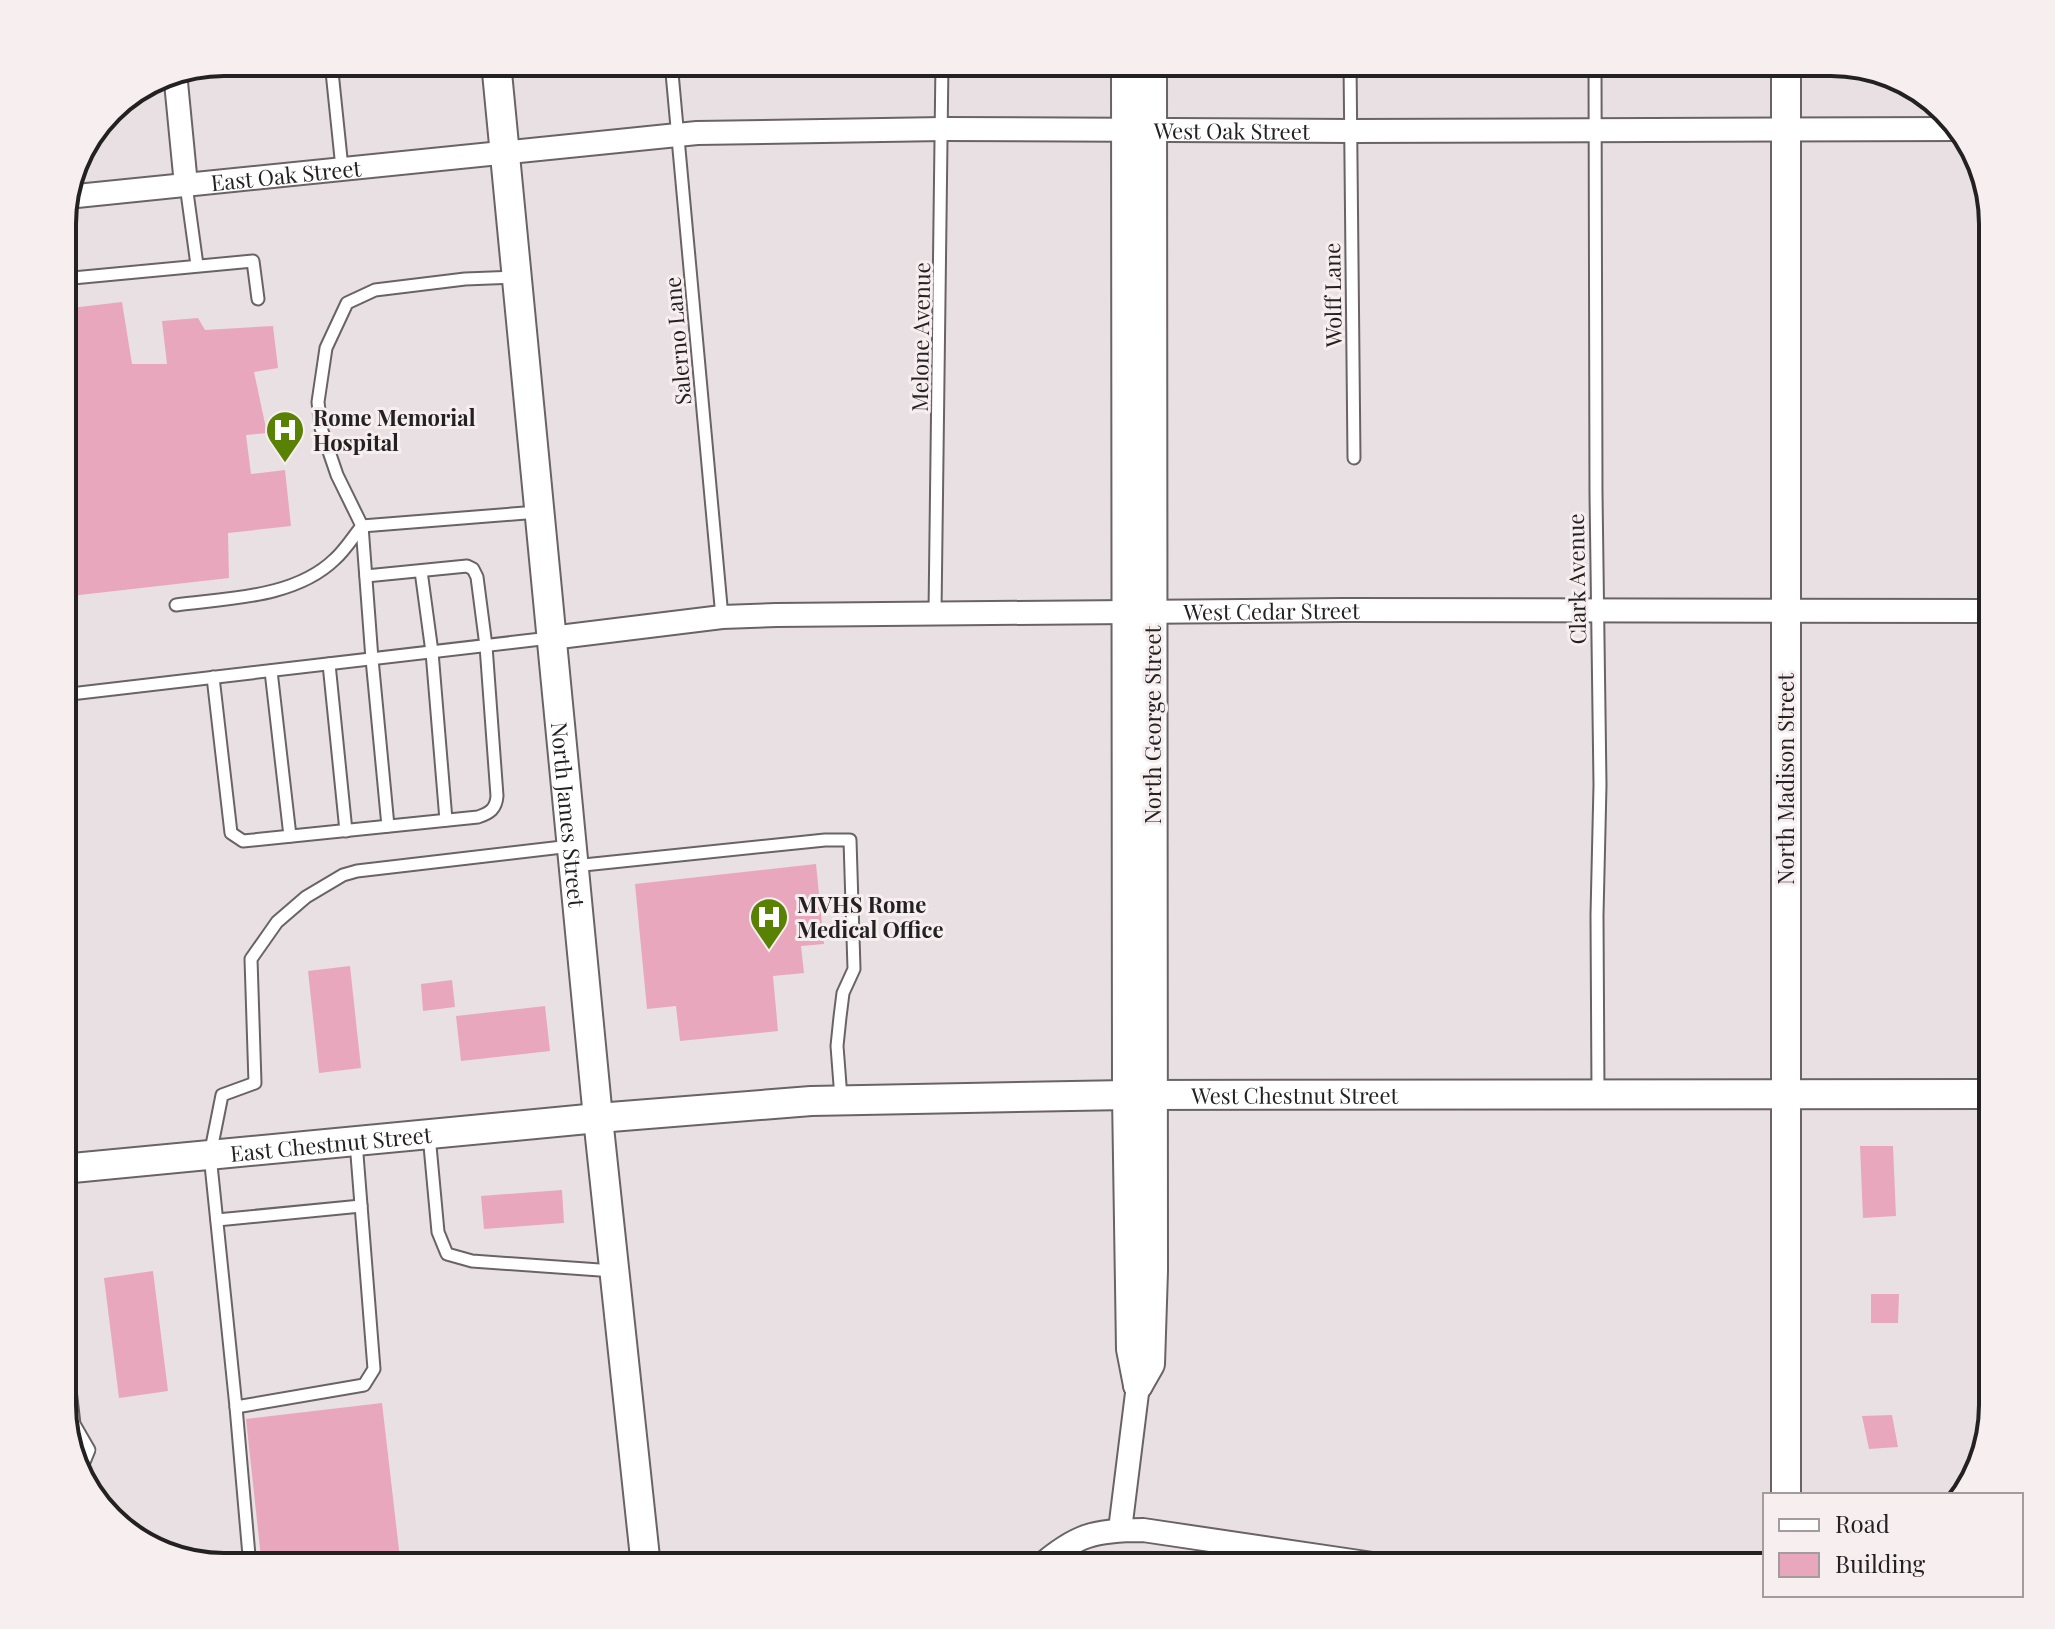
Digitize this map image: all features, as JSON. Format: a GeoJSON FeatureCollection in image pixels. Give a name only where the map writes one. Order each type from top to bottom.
{"type":"FeatureCollection","features":[{"type":"Feature","properties":{"kind":"street","name":"North James Street"},"geometry":{"type":"LineString","coordinates":[[497,76],[598,1118],[644,1553]]}},
{"type":"Feature","properties":{"kind":"street","name":"North George Street"},"geometry":{"type":"LineString","coordinates":[[1120,1530],[1138,1385],[1131,1349],[1140,1095],[1139,129],[1129,76]]}},
{"type":"Feature","properties":{"kind":"street","name":"North George Street"},"geometry":{"type":"LineString","coordinates":[[1139,129],[1149,76]]}},
{"type":"Feature","properties":{"kind":"street","name":"North Madison Street"},"geometry":{"type":"LineString","coordinates":[[1786,76],[1786,1493]]}},
{"type":"Feature","properties":{"kind":"street"},"geometry":{"type":"LineString","coordinates":[[176,84],[186,185]]}},
{"type":"Feature","properties":{"kind":"street","name":"West Oak Street"},"geometry":{"type":"LineString","coordinates":[[504,152],[678,135],[943,129],[1944,129]]}},
{"type":"Feature","properties":{"kind":"street","name":"East Oak Street"},"geometry":{"type":"LineString","coordinates":[[79,196],[504,152]]}},
{"type":"Feature","properties":{"kind":"street","name":"West Cedar Street"},"geometry":{"type":"LineString","coordinates":[[551,638],[722,617],[1343,610],[1597,613],[1979,611]]}},
{"type":"Feature","properties":{"kind":"street","name":"West Chestnut Street"},"geometry":{"type":"LineString","coordinates":[[598,1118],[842,1101],[1140,1095],[1979,1094]]}},
{"type":"Feature","properties":{"kind":"street","name":"East Chestnut Street"},"geometry":{"type":"LineString","coordinates":[[76,1167],[598,1118]]}},
{"type":"Feature","properties":{"kind":"street"},"geometry":{"type":"LineString","coordinates":[[1056,1553],[1068,1543],[1094,1533],[1120,1530],[1143,1530],[1298,1553]]}},
{"type":"Feature","properties":{"kind":"lane"},"geometry":{"type":"LineString","coordinates":[[332,76],[342,168]]}},
{"type":"Feature","properties":{"kind":"lane","name":"Salerno Lane"},"geometry":{"type":"LineString","coordinates":[[672,76],[722,617]]}},
{"type":"Feature","properties":{"kind":"lane","name":"Melone Avenue"},"geometry":{"type":"LineString","coordinates":[[935,613],[942,76]]}},
{"type":"Feature","properties":{"kind":"lane","name":"Wolff Lane"},"geometry":{"type":"LineString","coordinates":[[1350,76],[1354,458]]}},
{"type":"Feature","properties":{"kind":"lane","name":"Clark Avenue"},"geometry":{"type":"LineString","coordinates":[[1595,76],[1600,785],[1598,1095]]}},
{"type":"Feature","properties":{"kind":"lane"},"geometry":{"type":"LineString","coordinates":[[186,185],[197,265]]}},
{"type":"Feature","properties":{"kind":"lane"},"geometry":{"type":"LineString","coordinates":[[76,278],[253,261],[258,299]]}},
{"type":"Feature","properties":{"kind":"lane"},"geometry":{"type":"LineString","coordinates":[[388,826],[362,526],[337,475],[321,428],[318,402],[326,348],[347,303],[375,290],[465,279],[516,277]]}},
{"type":"Feature","properties":{"kind":"lane"},"geometry":{"type":"LineString","coordinates":[[176,605],[255,595],[301,582],[334,561],[362,526],[539,512]]}},
{"type":"Feature","properties":{"kind":"lane"},"geometry":{"type":"LineString","coordinates":[[213,677],[231,833],[243,841],[478,817],[489,813],[496,806],[486,646],[477,577],[473,569],[467,566],[366,576]]}},
{"type":"Feature","properties":{"kind":"lane"},"geometry":{"type":"LineString","coordinates":[[421,571],[432,652],[446,820]]}},
{"type":"Feature","properties":{"kind":"lane"},"geometry":{"type":"LineString","coordinates":[[76,693],[551,638]]}},
{"type":"Feature","properties":{"kind":"lane"},"geometry":{"type":"LineString","coordinates":[[329,664],[346,831]]}},
{"type":"Feature","properties":{"kind":"lane"},"geometry":{"type":"LineString","coordinates":[[271,671],[290,836]]}},
{"type":"Feature","properties":{"kind":"lane"},"geometry":{"type":"LineString","coordinates":[[249,1553],[210,1155],[222,1095],[255,1083],[251,959],[277,922],[306,897],[343,875],[357,871],[850,840],[854,969],[843,993],[838,1032],[842,1101]]}},
{"type":"Feature","properties":{"kind":"lane"},"geometry":{"type":"LineString","coordinates":[[429,1135],[438,1232],[447,1254],[472,1261],[614,1271]]}},
{"type":"Feature","properties":{"kind":"lane"},"geometry":{"type":"LineString","coordinates":[[236,1407],[364,1385],[374,1369],[356,1141]]}},
{"type":"Feature","properties":{"kind":"lane"},"geometry":{"type":"LineString","coordinates":[[217,1220],[361,1206]]}},
{"type":"Feature","properties":{"kind":"lane"},"geometry":{"type":"LineString","coordinates":[[80,1437],[89,1450],[86,1458]]}},
{"type":"Feature","properties":{"kind":"building"},"geometry":{"type":"Polygon","coordinates":[[[981,76],[1017,76],[1017,78],[981,76]]]}},
{"type":"Feature","properties":{"kind":"building"},"geometry":{"type":"Polygon","coordinates":[[[122,302],[132,364],[167,364],[162,321],[198,318],[205,330],[273,326],[278,368],[254,372],[267,433],[246,435],[251,474],[285,470],[291,526],[228,533],[229,578],[76,595],[76,307],[122,302]]]}},
{"type":"Feature","properties":{"kind":"building","name":"MVHS Rome Medical Office"},"geometry":{"type":"Polygon","coordinates":[[[816,864],[824,944],[801,946],[804,973],[773,976],[778,1031],[680,1041],[676,1006],[647,1009],[635,884],[816,864]]]}},
{"type":"Feature","properties":{"kind":"building"},"geometry":{"type":"Polygon","coordinates":[[[350,966],[361,1068],[319,1073],[308,971],[350,966]]]}},
{"type":"Feature","properties":{"kind":"building"},"geometry":{"type":"Polygon","coordinates":[[[452,980],[455,1007],[423,1011],[421,984],[452,980]]]}},
{"type":"Feature","properties":{"kind":"building"},"geometry":{"type":"Polygon","coordinates":[[[545,1006],[550,1051],[461,1061],[456,1016],[545,1006]]]}},
{"type":"Feature","properties":{"kind":"building"},"geometry":{"type":"Polygon","coordinates":[[[1860,1146],[1893,1146],[1896,1216],[1863,1218],[1860,1146]]]}},
{"type":"Feature","properties":{"kind":"building"},"geometry":{"type":"Polygon","coordinates":[[[562,1190],[564,1223],[484,1229],[481,1196],[562,1190]]]}},
{"type":"Feature","properties":{"kind":"building"},"geometry":{"type":"Polygon","coordinates":[[[153,1271],[168,1391],[119,1398],[104,1278],[153,1271]]]}},
{"type":"Feature","properties":{"kind":"building"},"geometry":{"type":"Polygon","coordinates":[[[1871,1294],[1899,1294],[1898,1323],[1871,1323],[1871,1294]]]}},
{"type":"Feature","properties":{"kind":"building"},"geometry":{"type":"Polygon","coordinates":[[[382,1403],[399,1553],[260,1553],[246,1419],[382,1403]]]}},
{"type":"Feature","properties":{"kind":"building"},"geometry":{"type":"Polygon","coordinates":[[[1892,1415],[1898,1447],[1869,1449],[1862,1416],[1892,1415]]]}},
{"type":"Feature","properties":{"kind":"place","name":"Rome Memorial Hospital"},"geometry":{"type":"Point","coordinates":[285,464]}},
{"type":"Feature","properties":{"kind":"place","name":"MVHS Rome Medical Office"},"geometry":{"type":"Point","coordinates":[769,951]}}]}
